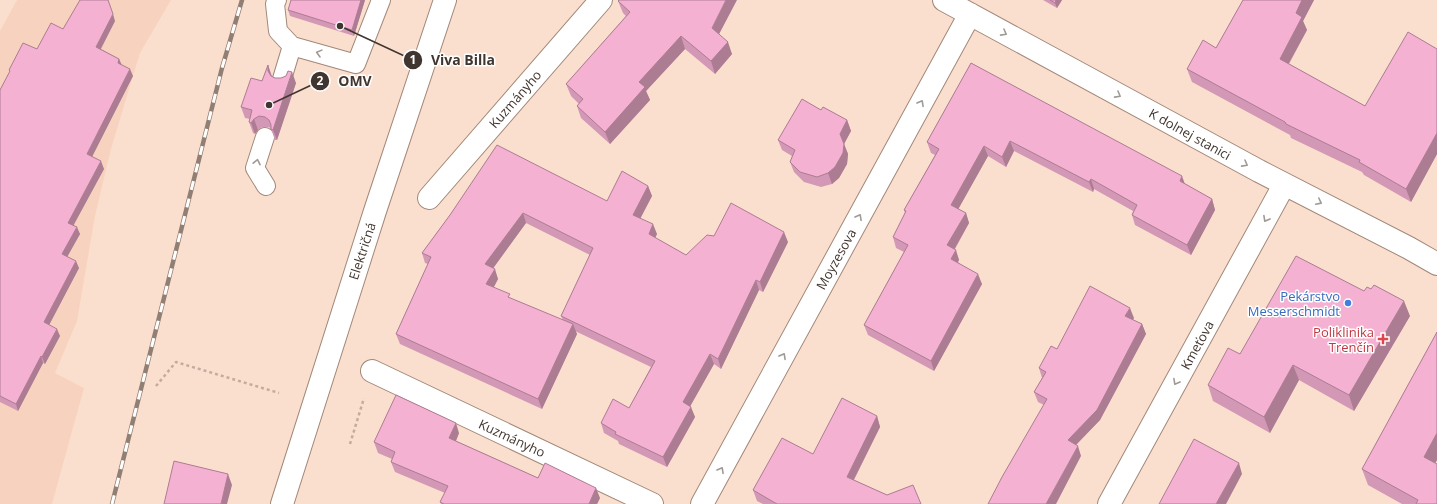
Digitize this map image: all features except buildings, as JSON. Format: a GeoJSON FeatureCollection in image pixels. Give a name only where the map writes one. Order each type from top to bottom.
{"type":"FeatureCollection","features":[{"type":"Feature","properties":{"kind":"street","name":"Električná"},"geometry":{"type":"LineString","coordinates":[[282,504],[375,211],[439,22],[445,0]]}},
{"type":"Feature","properties":{"kind":"street","name":"Kuzmányho"},"geometry":{"type":"LineString","coordinates":[[429,198],[601,0]]}},
{"type":"Feature","properties":{"kind":"street","name":"K dolnej stanici"},"geometry":{"type":"LineString","coordinates":[[944,0],[1284,185],[1409,248],[1435,258]]}},
{"type":"Feature","properties":{"kind":"street","name":"Moyzesova"},"geometry":{"type":"LineString","coordinates":[[702,504],[970,14]]}},
{"type":"Feature","properties":{"kind":"street","name":"Kmeťova"},"geometry":{"type":"LineString","coordinates":[[1109,504],[1284,185]]}},
{"type":"Feature","properties":{"kind":"street","name":"Kuzmányho"},"geometry":{"type":"LineString","coordinates":[[372,371],[652,504]]}},
{"type":"Feature","properties":{"kind":"lane"},"geometry":{"type":"LineString","coordinates":[[277,0],[275,4],[278,31],[292,46],[356,64],[381,0]]}},
{"type":"Feature","properties":{"kind":"lane"},"geometry":{"type":"LineString","coordinates":[[431,0],[439,22]]}},
{"type":"Feature","properties":{"kind":"lane"},"geometry":{"type":"LineString","coordinates":[[282,79],[292,46]]}},
{"type":"Feature","properties":{"kind":"lane"},"geometry":{"type":"LineString","coordinates":[[264,137],[255,168],[266,186]]}},
{"type":"Feature","properties":{"kind":"path"},"geometry":{"type":"LineString","coordinates":[[156,386],[176,362],[279,393]]}},
{"type":"Feature","properties":{"kind":"path"},"geometry":{"type":"LineString","coordinates":[[350,444],[364,396]]}},
{"type":"Feature","properties":{"kind":"shaded area"},"geometry":{"type":"Polygon","coordinates":[[[17,0],[171,0],[140,53],[111,149],[95,216],[77,321],[55,373],[84,388],[52,504],[0,504],[0,31],[17,0]]]}},
{"type":"Feature","properties":{"kind":"railway"},"geometry":{"type":"LineString","coordinates":[[112,504],[222,68],[242,0]]}},
{"type":"Feature","properties":{"kind":"place","name":"Viva Billa"},"geometry":{"type":"Point","coordinates":[340,26]}},
{"type":"Feature","properties":{"kind":"place","name":"OMV"},"geometry":{"type":"Point","coordinates":[269,105]}},
{"type":"Feature","properties":{"kind":"place","name":"Pekárstvo Messerschmidt"},"geometry":{"type":"Point","coordinates":[1348,303]}},
{"type":"Feature","properties":{"kind":"place","name":"Poliklinika Trenčín"},"geometry":{"type":"Point","coordinates":[1383,339]}}]}
